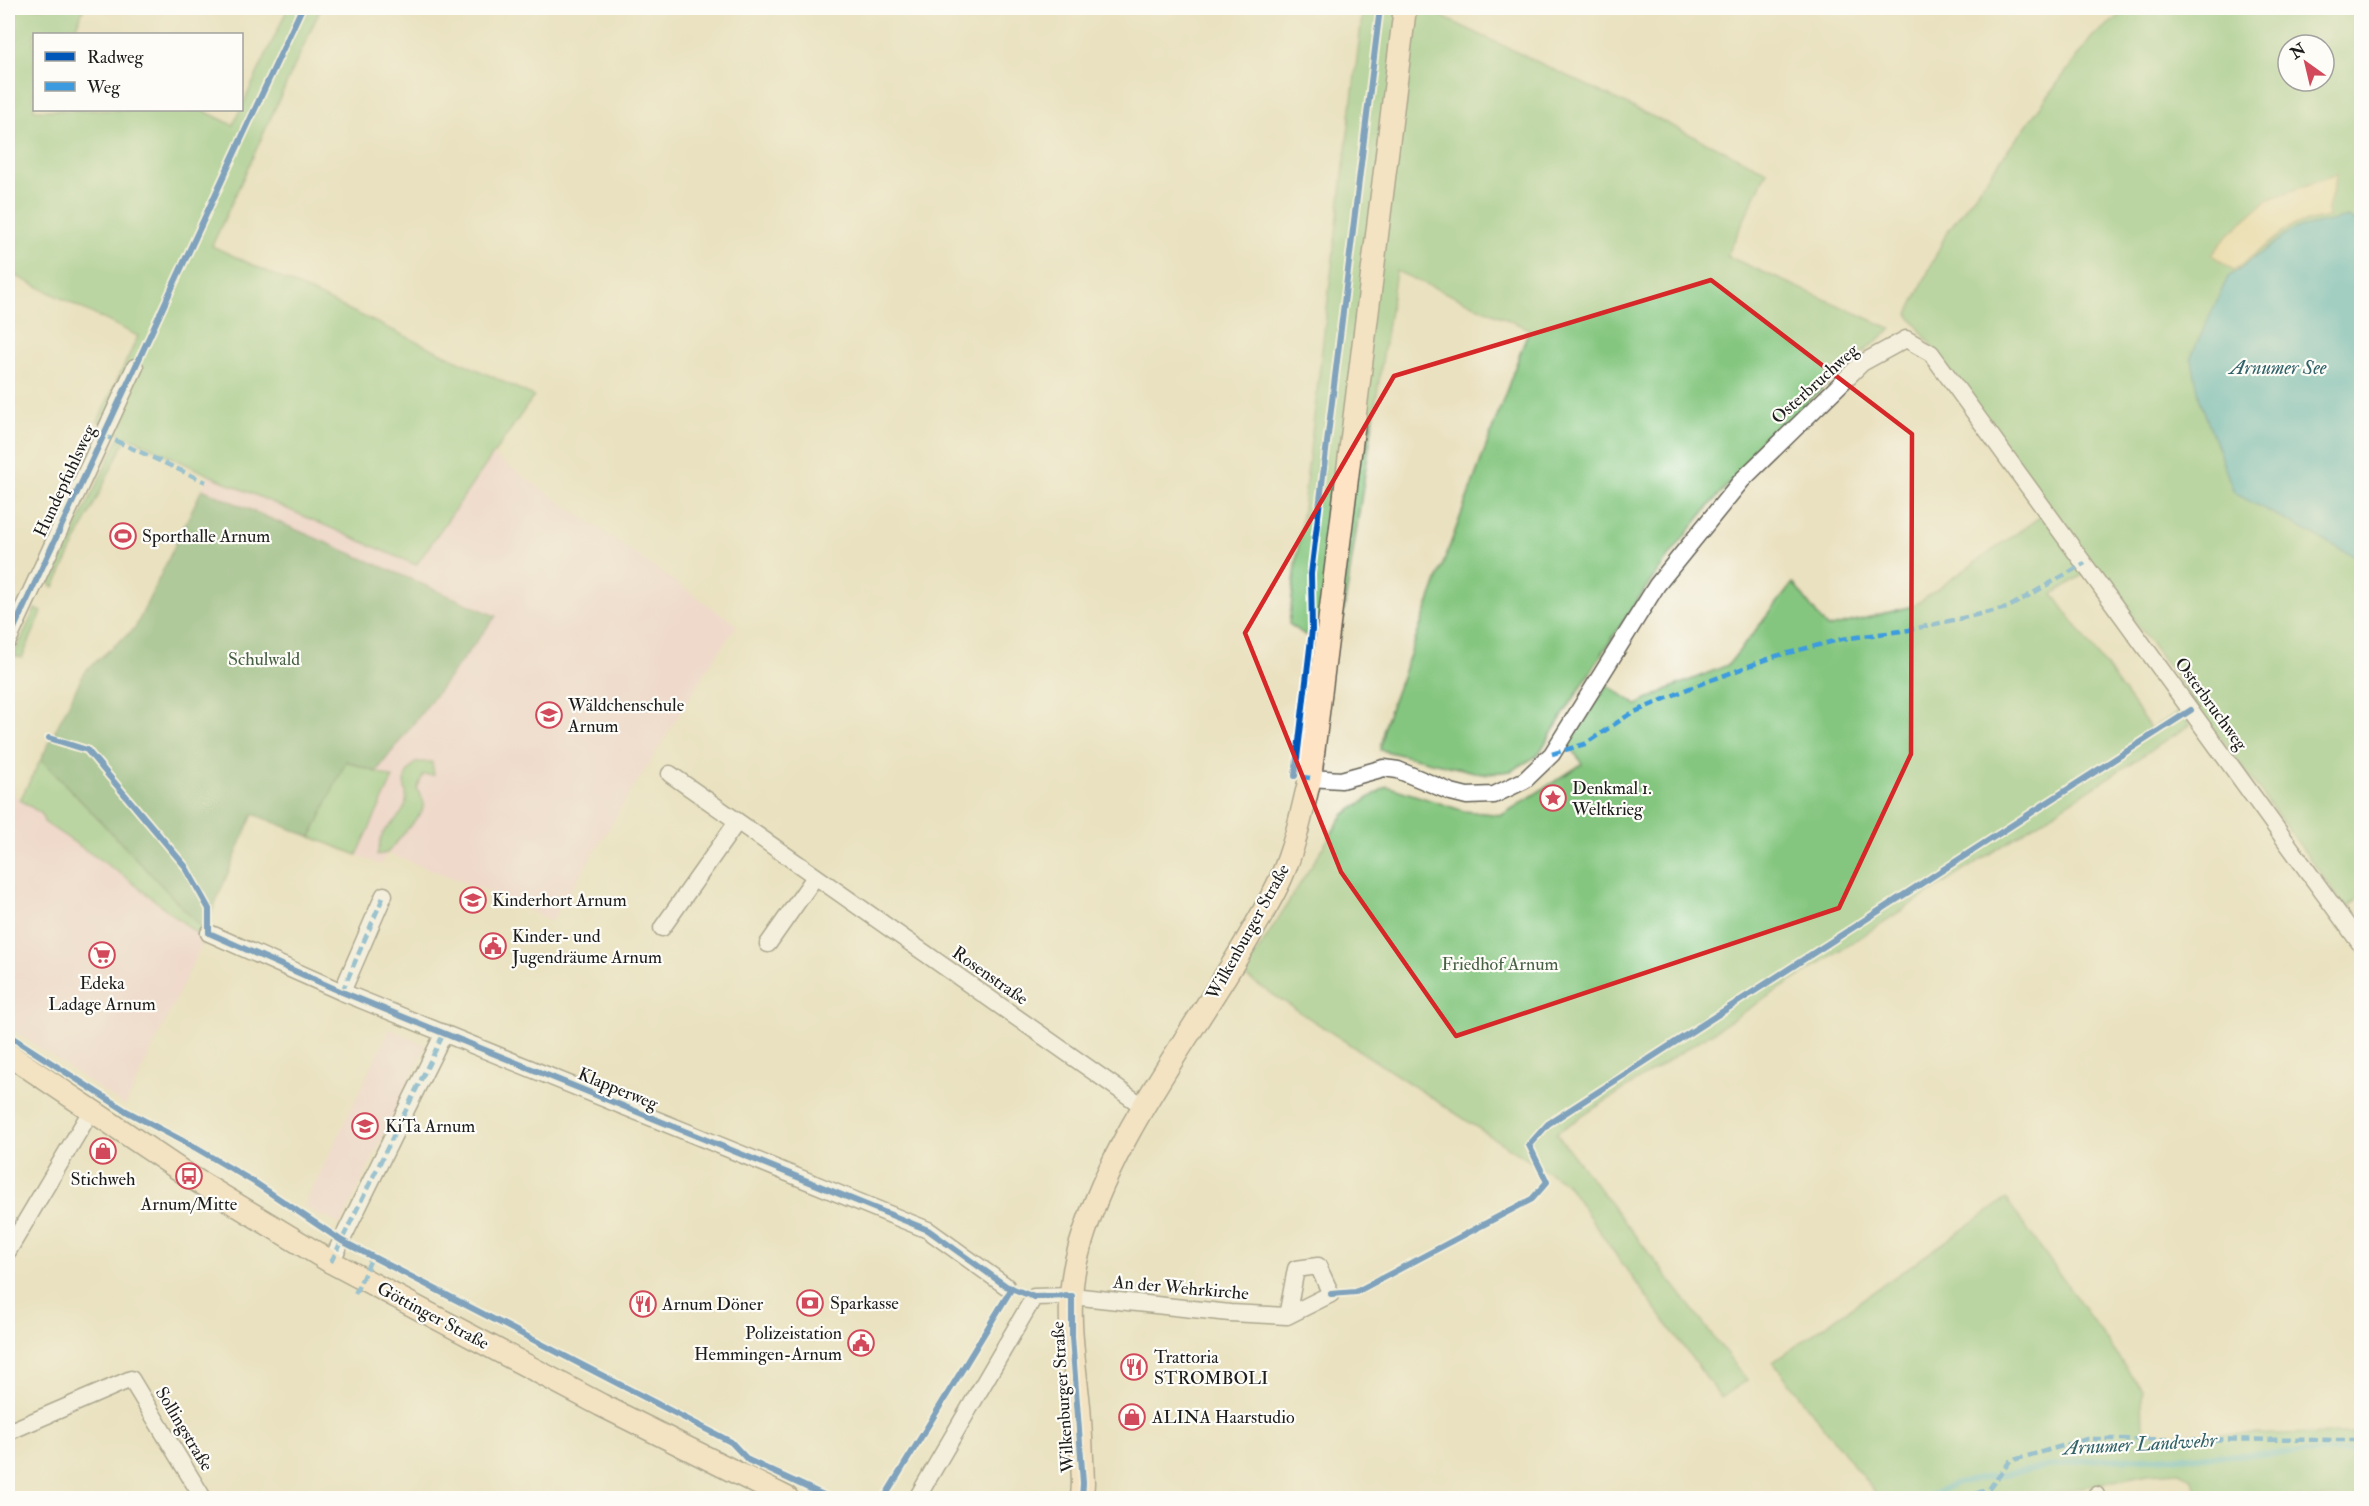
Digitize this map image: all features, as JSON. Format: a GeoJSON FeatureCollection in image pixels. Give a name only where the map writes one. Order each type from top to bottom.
{"type":"FeatureCollection","features":[{"type":"Feature","properties":{"kind":"main road","name":"Wilkenburger Straße"},"geometry":{"type":"LineString","coordinates":[[1082,1498],[1080,1414],[1072,1337],[1072,1296],[1076,1263],[1089,1218],[1115,1158],[1229,971],[1280,879],[1294,846],[1310,778],[1405,8]]}},
{"type":"Feature","properties":{"kind":"main road","name":"Göttinger Straße"},"geometry":{"type":"LineString","coordinates":[[8,1054],[189,1176],[331,1262],[601,1406],[787,1498]]}},
{"type":"Feature","properties":{"kind":"street","name":"Osterbruchweg"},"geometry":{"type":"LineString","coordinates":[[1310,778],[1341,780],[1384,768],[1398,770],[1451,792],[1467,796],[1494,795],[1525,780],[1552,754],[1657,585],[1742,480],[1862,363],[1906,339],[1931,353],[2361,945]]}},
{"type":"Feature","properties":{"kind":"street","name":"Hundepfuhlsweg"},"geometry":{"type":"LineString","coordinates":[[8,641],[135,367]]}},
{"type":"Feature","properties":{"kind":"street","name":"Rosenstraße"},"geometry":{"type":"LineString","coordinates":[[670,774],[1144,1107]]}},
{"type":"Feature","properties":{"kind":"street"},"geometry":{"type":"LineString","coordinates":[[662,928],[737,822]]}},
{"type":"Feature","properties":{"kind":"street"},"geometry":{"type":"LineString","coordinates":[[768,944],[815,877]]}},
{"type":"Feature","properties":{"kind":"street"},"geometry":{"type":"LineString","coordinates":[[342,992],[384,895]]}},
{"type":"Feature","properties":{"kind":"street","name":"Klapperweg"},"geometry":{"type":"LineString","coordinates":[[209,933],[342,992],[928,1230],[1006,1286]]}},
{"type":"Feature","properties":{"kind":"street"},"geometry":{"type":"LineString","coordinates":[[331,1262],[444,1033]]}},
{"type":"Feature","properties":{"kind":"street"},"geometry":{"type":"LineString","coordinates":[[10,1248],[91,1111]]}},
{"type":"Feature","properties":{"kind":"street","name":"An der Wehrkirche"},"geometry":{"type":"LineString","coordinates":[[1072,1296],[1230,1313],[1287,1316]]}},
{"type":"Feature","properties":{"kind":"street","name":"Wilkenburger Straße"},"geometry":{"type":"LineString","coordinates":[[917,1498],[1034,1297],[1072,1296]]}},
{"type":"Feature","properties":{"kind":"street","name":"Sollingstraße"},"geometry":{"type":"LineString","coordinates":[[8,1431],[131,1379],[203,1498]]}},
{"type":"Feature","properties":{"kind":"highlighted area"},"geometry":{"type":"Polygon","coordinates":[[[1711,280],[1912,434],[1911,754],[1839,908],[1456,1036],[1341,872],[1245,633],[1394,376],[1711,280]]]}},
{"type":"Feature","properties":{"kind":"shaded area","name":"Wäldchenschule Arnum"},"geometry":{"type":"Polygon","coordinates":[[[493,455],[737,625],[707,669],[551,922],[515,902],[387,853],[381,865],[311,837],[346,761],[496,616],[202,489],[209,475],[416,564],[493,455]]]}},
{"type":"Feature","properties":{"kind":"shaded area","name":"Edeka Ladage Arnum"},"geometry":{"type":"Polygon","coordinates":[[[8,791],[42,814],[44,823],[124,876],[196,933],[202,944],[125,1106],[8,1027],[8,791]]]}},
{"type":"Feature","properties":{"kind":"shaded area","name":"KiTa Arnum"},"geometry":{"type":"Polygon","coordinates":[[[390,1028],[426,1046],[341,1225],[304,1207],[390,1028]]]}},
{"type":"Feature","properties":{"kind":"green space"},"geometry":{"type":"Polygon","coordinates":[[[8,8],[84,8],[73,33],[33,33],[33,111],[204,111],[233,125],[240,111],[243,111],[243,104],[288,8],[321,8],[212,246],[534,396],[416,565],[209,475],[127,436],[54,587],[49,584],[121,434],[98,421],[138,336],[8,272],[8,8]]]}},
{"type":"Feature","properties":{"kind":"green space"},"geometry":{"type":"Polygon","coordinates":[[[1363,8],[1424,8],[1767,171],[1727,256],[1892,329],[1794,415],[1703,513],[1636,602],[1537,756],[1511,771],[1483,774],[1380,750],[1385,723],[1529,329],[1396,271],[1340,636],[1305,635],[1289,624],[1363,8]]]}},
{"type":"Feature","properties":{"kind":"green space","name":"Friedhof Arnum"},"geometry":{"type":"Polygon","coordinates":[[[2130,8],[2361,8],[2361,226],[2348,217],[2234,492],[2361,560],[2361,897],[2346,908],[2095,567],[2053,594],[2151,729],[2180,711],[2190,725],[1556,1133],[1747,1380],[1721,1398],[1618,1258],[1567,1184],[1243,975],[1343,815],[1387,786],[1464,811],[1502,815],[1582,764],[1569,744],[1607,685],[1637,705],[1668,689],[1728,665],[1793,583],[1827,628],[1913,606],[2051,509],[1908,314],[1947,232],[2092,37],[2130,8]]]}},
{"type":"Feature","properties":{"kind":"green space","name":"Schulwald"},"geometry":{"type":"Polygon","coordinates":[[[202,489],[496,616],[376,772],[346,761],[311,837],[253,814],[204,930],[41,759],[85,671],[135,628],[202,489]]]}},
{"type":"Feature","properties":{"kind":"green space"},"geometry":{"type":"Polygon","coordinates":[[[35,609],[42,612],[22,658],[14,655],[35,609]]]}},
{"type":"Feature","properties":{"kind":"green space"},"geometry":{"type":"Polygon","coordinates":[[[41,759],[204,930],[202,944],[196,933],[124,876],[44,822],[42,814],[20,800],[41,759]]]}},
{"type":"Feature","properties":{"kind":"green space"},"geometry":{"type":"Polygon","coordinates":[[[346,761],[393,778],[357,855],[311,837],[346,761]]]}},
{"type":"Feature","properties":{"kind":"green space"},"geometry":{"type":"Polygon","coordinates":[[[416,762],[432,762],[434,775],[423,775],[417,789],[424,802],[422,812],[387,853],[377,855],[384,832],[401,814],[405,806],[407,800],[404,781],[416,762]]]}},
{"type":"Feature","properties":{"kind":"green space"},"geometry":{"type":"Polygon","coordinates":[[[2006,1199],[2142,1390],[2143,1435],[2361,1433],[2361,1498],[2201,1498],[2192,1479],[2179,1472],[2148,1474],[2029,1498],[1864,1498],[1876,1494],[1773,1362],[2006,1199]]]}},
{"type":"Feature","properties":{"kind":"sand"},"geometry":{"type":"Polygon","coordinates":[[[2337,174],[2328,217],[2293,225],[2234,270],[2212,255],[2229,234],[2267,200],[2337,174]]]}},
{"type":"Feature","properties":{"kind":"water","name":"Arnumer See"},"geometry":{"type":"Polygon","coordinates":[[[2348,217],[2362,226],[2361,560],[2234,493],[2200,400],[2191,356],[2228,277],[2294,229],[2348,217]]]}},
{"type":"Feature","properties":{"kind":"waterway","name":"Arnumer Landwehr"},"geometry":{"type":"LineString","coordinates":[[1925,1498],[1956,1483],[2084,1460],[2362,1451]]}},
{"type":"Feature","properties":{"kind":"marked path"},"geometry":{"type":"LineString","coordinates":[[103,435],[206,482]]}},
{"type":"Feature","properties":{"kind":"marked path"},"geometry":{"type":"LineString","coordinates":[[1552,754],[1585,744],[1630,714],[1690,688],[1776,656],[1842,639],[1909,630],[2007,608],[2085,563]]}},
{"type":"Feature","properties":{"kind":"marked path"},"geometry":{"type":"LineString","coordinates":[[1295,770],[1295,776],[1310,778]]}},
{"type":"Feature","properties":{"kind":"marked path"},"geometry":{"type":"LineString","coordinates":[[342,992],[384,895]]}},
{"type":"Feature","properties":{"kind":"marked path"},"geometry":{"type":"LineString","coordinates":[[331,1262],[444,1033]]}},
{"type":"Feature","properties":{"kind":"marked path"},"geometry":{"type":"LineString","coordinates":[[355,1294],[372,1257]]}},
{"type":"Feature","properties":{"kind":"marked path"},"geometry":{"type":"LineString","coordinates":[[1963,1498],[1989,1489],[2010,1461],[2087,1439],[2362,1440]]}},
{"type":"Feature","properties":{"kind":"cycle path"},"geometry":{"type":"LineString","coordinates":[[8,641],[302,8]]}},
{"type":"Feature","properties":{"kind":"cycle path"},"geometry":{"type":"LineString","coordinates":[[1295,776],[1312,630],[1311,574],[1380,8]]}},
{"type":"Feature","properties":{"kind":"cycle path"},"geometry":{"type":"LineString","coordinates":[[1331,1294],[1356,1292],[1532,1199],[1547,1182],[1529,1145],[1548,1124],[2191,710]]}},
{"type":"Feature","properties":{"kind":"cycle path"},"geometry":{"type":"LineString","coordinates":[[49,738],[87,750],[185,866],[209,909],[209,933],[342,992],[928,1230],[1006,1286],[1034,1297],[1072,1296],[1072,1337],[1083,1483],[1082,1498]]}},
{"type":"Feature","properties":{"kind":"cycle path"},"geometry":{"type":"LineString","coordinates":[[8,1035],[126,1111],[254,1182],[342,1241],[731,1442],[748,1460],[830,1498]]}},
{"type":"Feature","properties":{"kind":"cycle path"},"geometry":{"type":"LineString","coordinates":[[884,1498],[1012,1288]]}},
{"type":"Feature","properties":{"kind":"place","name":"Sporthalle Arnum"},"geometry":{"type":"Point","coordinates":[123,536]}},
{"type":"Feature","properties":{"kind":"place","name":"Wäldchenschule Arnum"},"geometry":{"type":"Point","coordinates":[549,715]}},
{"type":"Feature","properties":{"kind":"place","name":"Denkmal 1. Weltkrieg"},"geometry":{"type":"Point","coordinates":[1553,798]}},
{"type":"Feature","properties":{"kind":"place","name":"Kinderhort Arnum"},"geometry":{"type":"Point","coordinates":[473,900]}},
{"type":"Feature","properties":{"kind":"place","name":"Kinder- und Jugendräume Arnum"},"geometry":{"type":"Point","coordinates":[493,946]}},
{"type":"Feature","properties":{"kind":"place","name":"Edeka Ladage Arnum"},"geometry":{"type":"Point","coordinates":[102,955]}},
{"type":"Feature","properties":{"kind":"place","name":"KiTa Arnum"},"geometry":{"type":"Point","coordinates":[365,1126]}},
{"type":"Feature","properties":{"kind":"place","name":"Stichweh"},"geometry":{"type":"Point","coordinates":[103,1151]}},
{"type":"Feature","properties":{"kind":"place","name":"Arnum/Mitte"},"geometry":{"type":"Point","coordinates":[189,1176]}},
{"type":"Feature","properties":{"kind":"place","name":"Sparkasse"},"geometry":{"type":"Point","coordinates":[810,1303]}},
{"type":"Feature","properties":{"kind":"place","name":"Arnum Döner"},"geometry":{"type":"Point","coordinates":[643,1304]}},
{"type":"Feature","properties":{"kind":"place","name":"Polizeistation Hemmingen-Arnum"},"geometry":{"type":"Point","coordinates":[861,1343]}},
{"type":"Feature","properties":{"kind":"place","name":"Trattoria STROMBOLI"},"geometry":{"type":"Point","coordinates":[1134,1367]}},
{"type":"Feature","properties":{"kind":"place","name":"ALINA Haarstudio"},"geometry":{"type":"Point","coordinates":[1132,1417]}}]}
